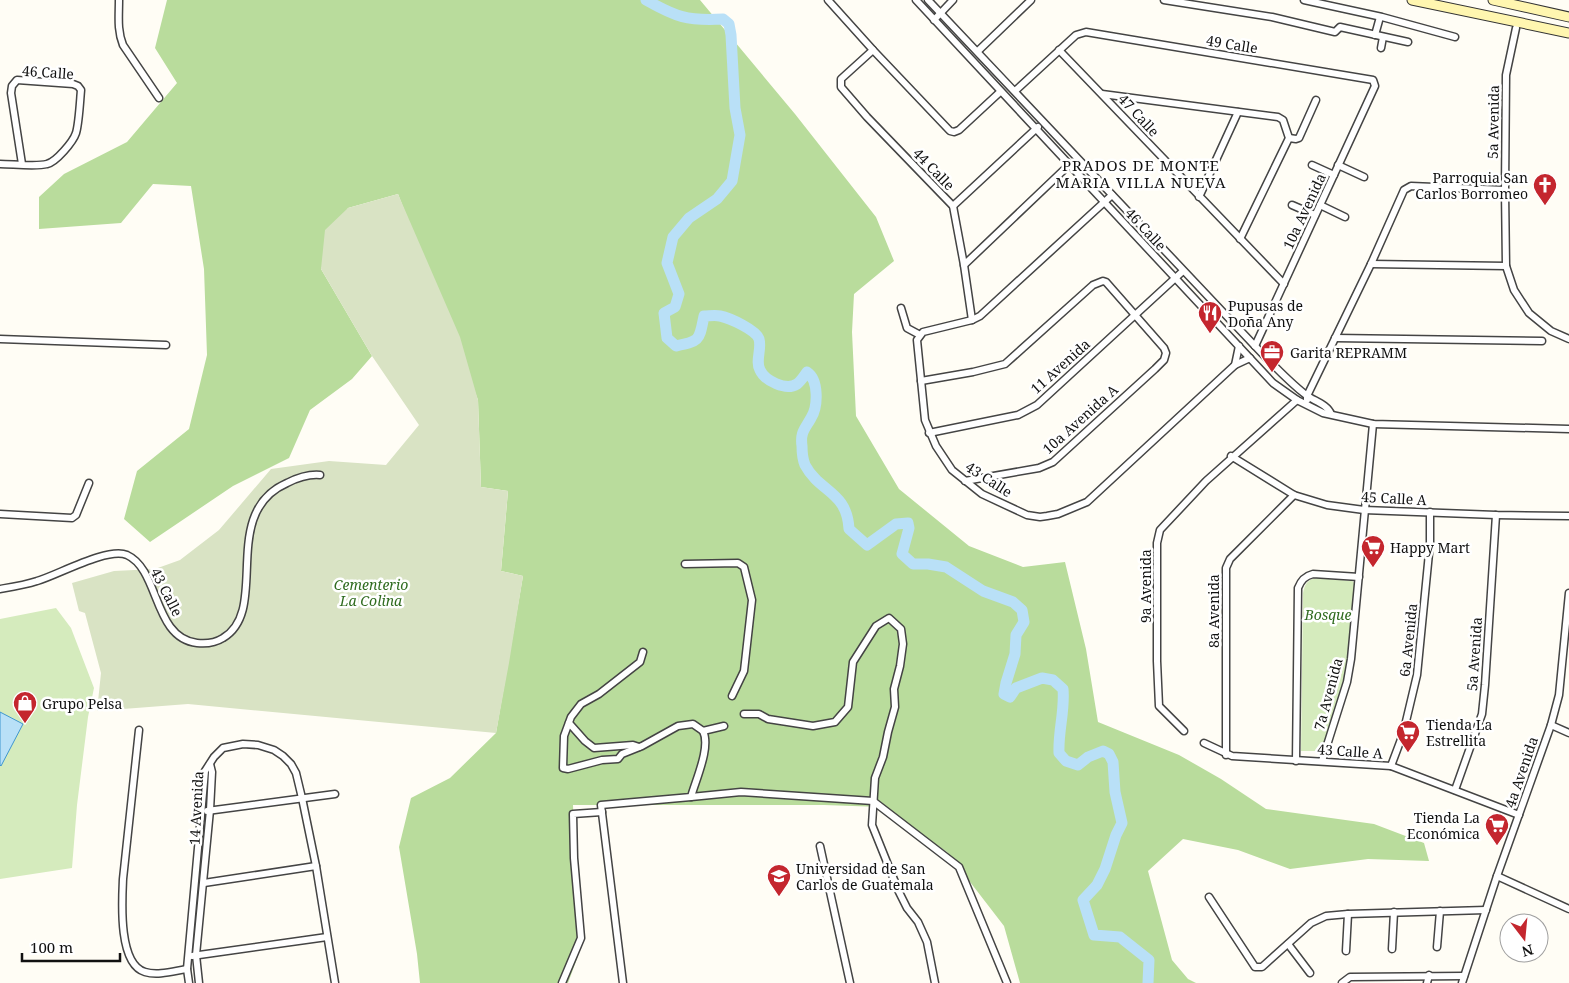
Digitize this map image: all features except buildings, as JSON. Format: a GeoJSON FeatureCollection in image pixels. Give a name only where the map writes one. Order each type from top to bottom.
{"type":"FeatureCollection","features":[{"type":"Feature","properties":{"kind":"main road"},"geometry":{"type":"LineString","coordinates":[[1412,0],[1569,33]]}},
{"type":"Feature","properties":{"kind":"main road"},"geometry":{"type":"LineString","coordinates":[[1492,0],[1569,17]]}},
{"type":"Feature","properties":{"kind":"street"},"geometry":{"type":"LineString","coordinates":[[119,0],[120,37],[159,98]]}},
{"type":"Feature","properties":{"kind":"street","name":"46 Calle"},"geometry":{"type":"LineString","coordinates":[[916,0],[1273,383],[1297,400],[1323,413],[1373,424],[1569,429]]}},
{"type":"Feature","properties":{"kind":"street","name":"46 Calle"},"geometry":{"type":"LineString","coordinates":[[928,0],[1282,374],[1307,396],[1328,409],[1330,414]]}},
{"type":"Feature","properties":{"kind":"street"},"geometry":{"type":"LineString","coordinates":[[934,20],[953,0]]}},
{"type":"Feature","properties":{"kind":"street"},"geometry":{"type":"LineString","coordinates":[[978,51],[1032,0]]}},
{"type":"Feature","properties":{"kind":"street"},"geometry":{"type":"LineString","coordinates":[[1164,0],[1272,17],[1335,32],[1340,27],[1408,42]]}},
{"type":"Feature","properties":{"kind":"street"},"geometry":{"type":"LineString","coordinates":[[1304,0],[1380,17],[1455,37]]}},
{"type":"Feature","properties":{"kind":"street"},"geometry":{"type":"LineString","coordinates":[[830,1],[873,50],[950,130],[954,132],[959,130],[1000,92]]}},
{"type":"Feature","properties":{"kind":"street"},"geometry":{"type":"LineString","coordinates":[[1375,35],[1380,17]]}},
{"type":"Feature","properties":{"kind":"street","name":"5a Avenida"},"geometry":{"type":"LineString","coordinates":[[1516,28],[1506,75],[1506,266],[1514,290],[1529,313],[1551,331],[1569,339]]}},
{"type":"Feature","properties":{"kind":"street","name":"49 Calle"},"geometry":{"type":"LineString","coordinates":[[1059,50],[1081,33],[1086,32],[1373,80],[1375,86]]}},
{"type":"Feature","properties":{"kind":"street"},"geometry":{"type":"LineString","coordinates":[[1381,48],[1382,37]]}},
{"type":"Feature","properties":{"kind":"street","name":"44 Calle"},"geometry":{"type":"LineString","coordinates":[[873,50],[841,79],[841,87],[867,118],[953,206],[972,320]]}},
{"type":"Feature","properties":{"kind":"street"},"geometry":{"type":"LineString","coordinates":[[1015,92],[1059,50]]}},
{"type":"Feature","properties":{"kind":"street","name":"47 Calle"},"geometry":{"type":"LineString","coordinates":[[1059,50],[1198,197],[1284,284]]}},
{"type":"Feature","properties":{"kind":"street","name":"46 Calle"},"geometry":{"type":"LineString","coordinates":[[0,164],[22,164],[47,164],[64,150],[76,133],[81,90],[78,86],[73,84],[17,80],[12,86],[11,93],[22,164]]}},
{"type":"Feature","properties":{"kind":"street","name":"10a Avenida"},"geometry":{"type":"LineString","coordinates":[[1255,346],[1375,86]]}},
{"type":"Feature","properties":{"kind":"street"},"geometry":{"type":"LineString","coordinates":[[1102,94],[1278,116],[1283,120],[1289,138],[1240,239]]}},
{"type":"Feature","properties":{"kind":"street"},"geometry":{"type":"LineString","coordinates":[[1289,138],[1296,140],[1299,138],[1316,100]]}},
{"type":"Feature","properties":{"kind":"street"},"geometry":{"type":"LineString","coordinates":[[1198,197],[1238,112]]}},
{"type":"Feature","properties":{"kind":"street"},"geometry":{"type":"LineString","coordinates":[[953,206],[1043,122]]}},
{"type":"Feature","properties":{"kind":"street"},"geometry":{"type":"LineString","coordinates":[[964,265],[1069,165]]}},
{"type":"Feature","properties":{"kind":"street"},"geometry":{"type":"LineString","coordinates":[[1312,165],[1334,175]]}},
{"type":"Feature","properties":{"kind":"street"},"geometry":{"type":"LineString","coordinates":[[1338,165],[1364,177]]}},
{"type":"Feature","properties":{"kind":"street"},"geometry":{"type":"LineString","coordinates":[[1310,406],[1307,396],[1371,264],[1404,190],[1411,186],[1505,190]]}},
{"type":"Feature","properties":{"kind":"street"},"geometry":{"type":"LineString","coordinates":[[901,308],[907,328],[918,338],[923,332],[972,320],[980,316],[1112,195]]}},
{"type":"Feature","properties":{"kind":"street"},"geometry":{"type":"LineString","coordinates":[[1292,205],[1315,215]]}},
{"type":"Feature","properties":{"kind":"street"},"geometry":{"type":"LineString","coordinates":[[1320,205],[1345,217]]}},
{"type":"Feature","properties":{"kind":"street"},"geometry":{"type":"LineString","coordinates":[[1371,264],[1506,266]]}},
{"type":"Feature","properties":{"kind":"street","name":"11 Avenida"},"geometry":{"type":"LineString","coordinates":[[930,433],[1018,415],[1032,408],[1183,271]]}},
{"type":"Feature","properties":{"kind":"street"},"geometry":{"type":"LineString","coordinates":[[922,381],[1005,364],[1093,285],[1102,281],[1106,282],[1135,316]]}},
{"type":"Feature","properties":{"kind":"street","name":"10a Avenida A"},"geometry":{"type":"LineString","coordinates":[[965,481],[1039,468],[1054,462],[1155,369],[1164,360],[1166,353],[1164,348],[1135,316]]}},
{"type":"Feature","properties":{"kind":"street","name":"43 Calle"},"geometry":{"type":"LineString","coordinates":[[918,338],[925,420],[943,458],[952,470],[965,481],[993,500],[1027,515],[1040,517],[1058,514],[1087,502],[1235,364]]}},
{"type":"Feature","properties":{"kind":"street"},"geometry":{"type":"LineString","coordinates":[[1335,338],[1542,341]]}},
{"type":"Feature","properties":{"kind":"street"},"geometry":{"type":"LineString","coordinates":[[0,339],[166,345]]}},
{"type":"Feature","properties":{"kind":"street"},"geometry":{"type":"LineString","coordinates":[[1235,364],[1239,346]]}},
{"type":"Feature","properties":{"kind":"street"},"geometry":{"type":"LineString","coordinates":[[1235,364],[1250,358]]}},
{"type":"Feature","properties":{"kind":"street","name":"9a Avenida"},"geometry":{"type":"LineString","coordinates":[[1184,731],[1159,706],[1157,543],[1160,530],[1231,456],[1297,400]]}},
{"type":"Feature","properties":{"kind":"street","name":"7a Avenida"},"geometry":{"type":"LineString","coordinates":[[1322,761],[1348,682],[1373,424]]}},
{"type":"Feature","properties":{"kind":"street","name":"45 Calle A"},"geometry":{"type":"LineString","coordinates":[[1231,456],[1294,495],[1327,505],[1364,510],[1569,516]]}},
{"type":"Feature","properties":{"kind":"street","name":"43 Calle"},"geometry":{"type":"LineString","coordinates":[[0,589],[37,581],[100,556],[127,555],[139,565],[146,576],[162,613],[177,635],[185,641],[202,644],[213,642],[224,638],[240,617],[248,545],[254,514],[274,490],[284,484],[313,474],[320,475]]}},
{"type":"Feature","properties":{"kind":"street"},"geometry":{"type":"LineString","coordinates":[[0,514],[72,518],[76,515],[89,483]]}},
{"type":"Feature","properties":{"kind":"street","name":"8a Avenida"},"geometry":{"type":"LineString","coordinates":[[1226,755],[1226,568],[1230,559],[1294,495]]}},
{"type":"Feature","properties":{"kind":"street","name":"6a Avenida"},"geometry":{"type":"LineString","coordinates":[[1391,766],[1411,707],[1417,675],[1430,543],[1430,512]]}},
{"type":"Feature","properties":{"kind":"street","name":"5a Avenida"},"geometry":{"type":"LineString","coordinates":[[1455,790],[1482,714],[1496,515]]}},
{"type":"Feature","properties":{"kind":"street"},"geometry":{"type":"LineString","coordinates":[[685,564],[738,563],[744,567],[752,600],[744,671],[732,696]]}},
{"type":"Feature","properties":{"kind":"street"},"geometry":{"type":"LineString","coordinates":[[1296,761],[1298,588],[1308,575],[1323,574],[1359,577]]}},
{"type":"Feature","properties":{"kind":"street","name":"4a Avenida"},"geometry":{"type":"LineString","coordinates":[[1462,983],[1559,695],[1569,593]]}},
{"type":"Feature","properties":{"kind":"street"},"geometry":{"type":"LineString","coordinates":[[744,714],[759,714],[768,719],[813,726],[835,722],[848,707],[854,662],[876,626],[889,618],[901,629],[903,644],[894,689],[895,707],[883,757],[875,778],[872,825],[899,892],[907,908],[918,922],[927,942],[935,983]]}},
{"type":"Feature","properties":{"kind":"street"},"geometry":{"type":"LineString","coordinates":[[644,652],[640,662],[599,694],[581,704],[571,717],[564,736],[563,768],[568,769],[602,760],[618,759],[622,754],[640,747],[678,726],[692,724],[703,731],[706,737],[706,750],[691,797]]}},
{"type":"Feature","properties":{"kind":"street"},"geometry":{"type":"LineString","coordinates":[[569,723],[585,742],[594,748],[633,745],[640,747]]}},
{"type":"Feature","properties":{"kind":"street"},"geometry":{"type":"LineString","coordinates":[[1550,725],[1569,733]]}},
{"type":"Feature","properties":{"kind":"street"},"geometry":{"type":"LineString","coordinates":[[703,731],[724,726]]}},
{"type":"Feature","properties":{"kind":"street"},"geometry":{"type":"LineString","coordinates":[[139,730],[123,879],[126,945],[131,959],[138,968],[147,973],[187,969]]}},
{"type":"Feature","properties":{"kind":"street","name":"43 Calle A"},"geometry":{"type":"LineString","coordinates":[[1204,743],[1226,755],[1391,766],[1519,815]]}},
{"type":"Feature","properties":{"kind":"street"},"geometry":{"type":"LineString","coordinates":[[210,764],[218,751],[232,745],[258,745],[274,750],[283,756],[296,773],[316,866],[335,983]]}},
{"type":"Feature","properties":{"kind":"street","name":"14 Avenida"},"geometry":{"type":"LineString","coordinates":[[199,983],[196,955],[210,810],[212,772],[210,764]]}},
{"type":"Feature","properties":{"kind":"street","name":"14 Avenida"},"geometry":{"type":"LineString","coordinates":[[189,983],[187,969],[201,811],[205,771],[210,764]]}},
{"type":"Feature","properties":{"kind":"street"},"geometry":{"type":"LineString","coordinates":[[623,983],[602,805],[741,792],[873,801],[959,867],[1007,983]]}},
{"type":"Feature","properties":{"kind":"street"},"geometry":{"type":"LineString","coordinates":[[201,811],[335,794]]}},
{"type":"Feature","properties":{"kind":"street"},"geometry":{"type":"LineString","coordinates":[[562,983],[581,938],[574,858],[573,814],[602,812]]}},
{"type":"Feature","properties":{"kind":"street"},"geometry":{"type":"LineString","coordinates":[[820,846],[850,983]]}},
{"type":"Feature","properties":{"kind":"street"},"geometry":{"type":"LineString","coordinates":[[204,883],[316,866]]}},
{"type":"Feature","properties":{"kind":"street"},"geometry":{"type":"LineString","coordinates":[[1497,876],[1569,909]]}},
{"type":"Feature","properties":{"kind":"street"},"geometry":{"type":"LineString","coordinates":[[1209,897],[1255,967],[1262,968],[1311,922],[1319,918],[1348,914],[1486,910]]}},
{"type":"Feature","properties":{"kind":"street"},"geometry":{"type":"LineString","coordinates":[[1437,947],[1440,911]]}},
{"type":"Feature","properties":{"kind":"street"},"geometry":{"type":"LineString","coordinates":[[1392,949],[1394,912]]}},
{"type":"Feature","properties":{"kind":"street"},"geometry":{"type":"LineString","coordinates":[[1346,951],[1348,914]]}},
{"type":"Feature","properties":{"kind":"street"},"geometry":{"type":"LineString","coordinates":[[188,956],[327,937]]}},
{"type":"Feature","properties":{"kind":"street"},"geometry":{"type":"LineString","coordinates":[[1288,944],[1310,973]]}},
{"type":"Feature","properties":{"kind":"street"},"geometry":{"type":"LineString","coordinates":[[1342,983],[1347,980],[1388,980],[1429,975],[1464,976]]}},
{"type":"Feature","properties":{"kind":"street"},"geometry":{"type":"LineString","coordinates":[[1427,983],[1429,975]]}},
{"type":"Feature","properties":{"kind":"green space"},"geometry":{"type":"Polygon","coordinates":[[[167,0],[700,0],[795,114],[876,217],[894,261],[854,294],[852,332],[856,416],[899,489],[969,546],[1023,567],[1065,562],[1086,649],[1098,722],[1179,755],[1221,779],[1266,809],[1374,824],[1424,843],[1429,861],[1368,859],[1290,869],[1238,850],[1183,839],[1148,871],[1172,960],[1188,979],[1196,983],[1020,983],[1004,926],[947,852],[881,807],[824,805],[573,805],[578,956],[568,983],[420,983],[399,847],[411,798],[450,778],[496,733],[523,576],[501,571],[508,491],[481,487],[478,400],[398,194],[348,208],[321,269],[372,356],[352,379],[310,410],[289,458],[233,486],[150,542],[124,519],[137,471],[189,429],[207,355],[204,269],[191,186],[153,184],[121,223],[39,229],[39,197],[64,174],[127,142],[177,83],[155,48],[167,0]]]}},
{"type":"Feature","properties":{"kind":"green space","name":"Cementerio La Colina"},"geometry":{"type":"Polygon","coordinates":[[[398,194],[460,337],[478,400],[481,487],[508,491],[501,571],[523,576],[496,733],[188,704],[97,711],[101,673],[85,613],[79,611],[72,583],[114,571],[155,569],[180,560],[219,530],[271,469],[329,461],[386,465],[419,425],[372,356],[321,269],[325,230],[348,208],[398,194]]]}},
{"type":"Feature","properties":{"kind":"green space","name":"Bosque"},"geometry":{"type":"Polygon","coordinates":[[[1318,578],[1352,581],[1356,584],[1349,660],[1324,747],[1316,751],[1301,751],[1303,593],[1308,582],[1318,578]]]}},
{"type":"Feature","properties":{"kind":"green space"},"geometry":{"type":"Polygon","coordinates":[[[56,608],[71,628],[94,688],[88,717],[77,805],[72,868],[0,879],[0,619],[56,608]]]}},
{"type":"Feature","properties":{"kind":"water"},"geometry":{"type":"Polygon","coordinates":[[[0,712],[23,724],[1,766],[0,765],[0,712]]]}},
{"type":"Feature","properties":{"kind":"waterway"},"geometry":{"type":"LineString","coordinates":[[646,0],[682,17],[723,19],[729,24],[735,108],[740,135],[732,181],[717,199],[689,218],[673,237],[667,263],[679,294],[675,307],[664,313],[667,338],[676,346],[695,341],[700,335],[704,316],[720,316],[742,325],[757,336],[760,343],[759,366],[766,378],[782,386],[792,386],[797,384],[807,372],[814,381],[816,401],[813,413],[802,434],[802,453],[805,465],[811,474],[838,499],[847,516],[849,529],[867,545],[896,524],[908,523],[909,528],[902,554],[913,564],[946,567],[983,591],[1013,602],[1022,610],[1024,622],[1016,635],[1015,654],[1004,694],[1010,697],[1016,688],[1042,678],[1053,680],[1063,689],[1059,753],[1066,761],[1078,765],[1088,757],[1103,751],[1109,754],[1113,762],[1115,792],[1122,823],[1097,885],[1083,900],[1094,935],[1120,937],[1149,960],[1148,983]]}},
{"type":"Feature","properties":{"kind":"place","name":"Parroquia San Carlos Borromeo"},"geometry":{"type":"Point","coordinates":[1545,206]}},
{"type":"Feature","properties":{"kind":"place","name":"Pupusas de Doña Any"},"geometry":{"type":"Point","coordinates":[1210,334]}},
{"type":"Feature","properties":{"kind":"place","name":"Garita REPRAMM"},"geometry":{"type":"Point","coordinates":[1272,373]}},
{"type":"Feature","properties":{"kind":"place","name":"Happy Mart"},"geometry":{"type":"Point","coordinates":[1373,568]}},
{"type":"Feature","properties":{"kind":"place","name":"Grupo Pelsa"},"geometry":{"type":"Point","coordinates":[25,724]}},
{"type":"Feature","properties":{"kind":"place","name":"Tienda La Estrellita"},"geometry":{"type":"Point","coordinates":[1408,753]}},
{"type":"Feature","properties":{"kind":"place","name":"Tienda La Económica"},"geometry":{"type":"Point","coordinates":[1497,846]}},
{"type":"Feature","properties":{"kind":"place","name":"Universidad de San Carlos de Guatemala"},"geometry":{"type":"Point","coordinates":[779,897]}},
{"type":"Feature","properties":{"kind":"district","name":"PRADOS DE MONTE MARIA VILLA NUEVA"},"geometry":{"type":"Point","coordinates":[1141,174]}}]}
